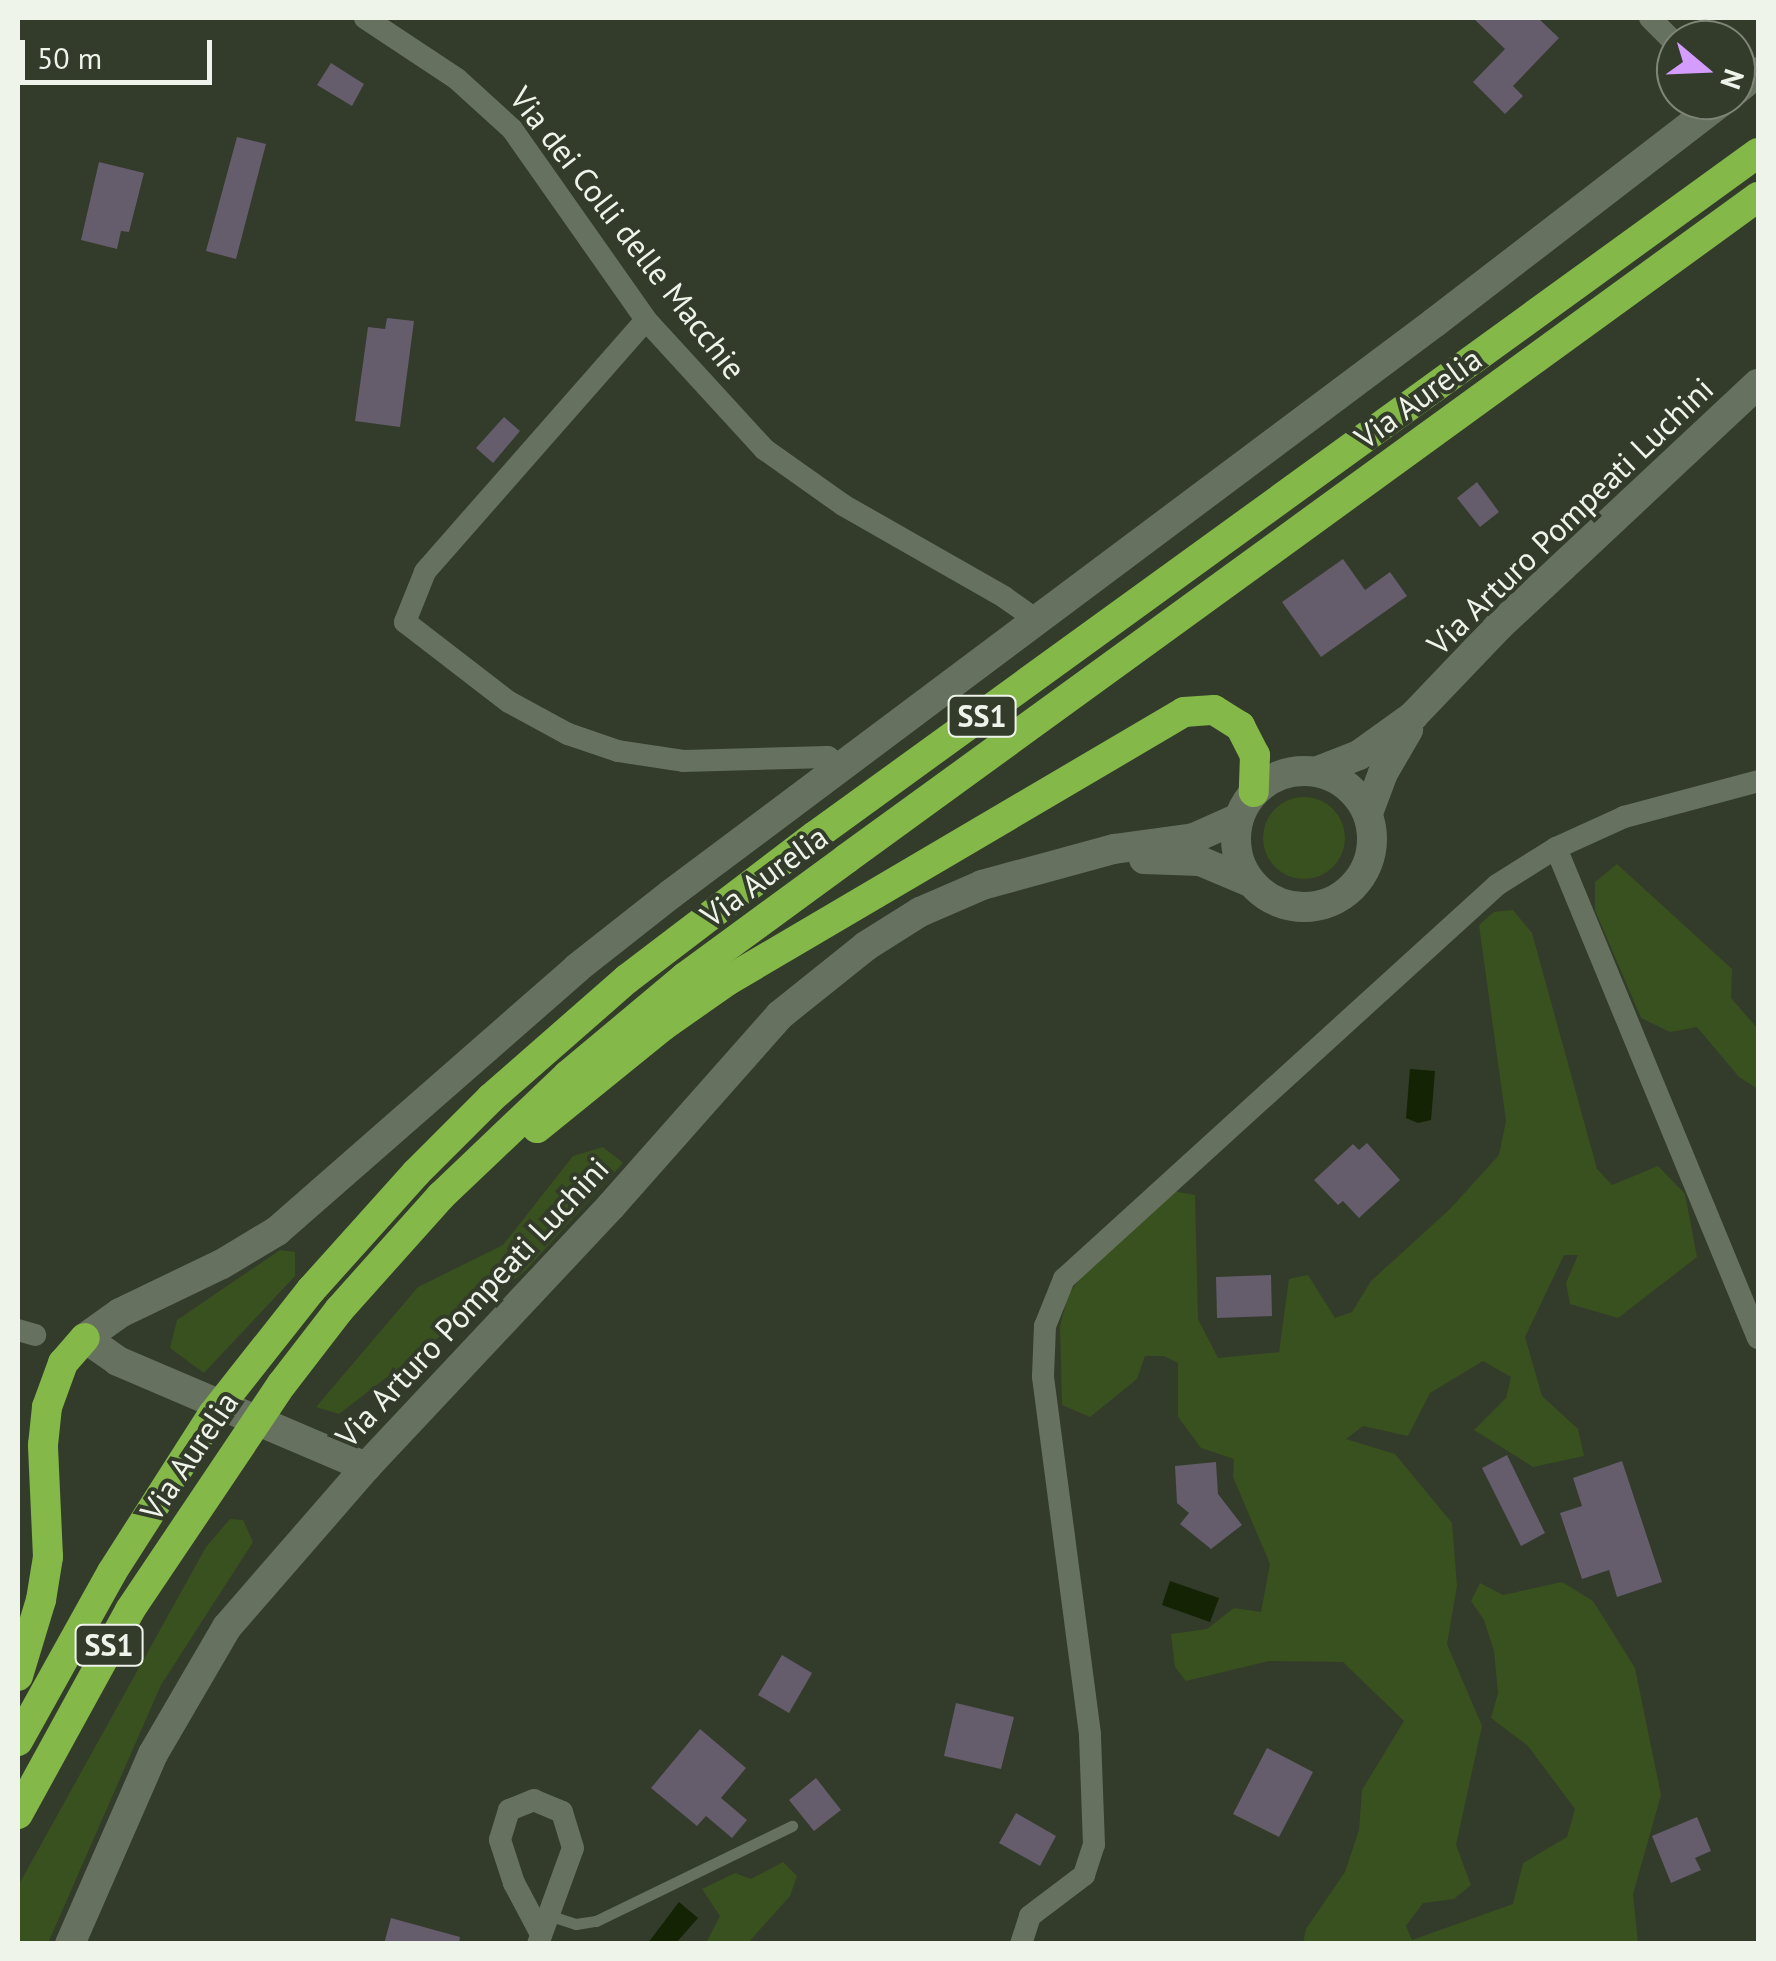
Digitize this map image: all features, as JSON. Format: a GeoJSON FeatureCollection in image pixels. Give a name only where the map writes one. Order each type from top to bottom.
{"type":"FeatureCollection","features":[{"type":"Feature","properties":{"kind":"highway","name":"Via Aurelia"},"geometry":{"type":"LineString","coordinates":[[18,1741],[76,1634],[181,1464],[264,1346],[438,1149],[627,979],[814,836],[1758,153]]}},
{"type":"Feature","properties":{"kind":"highway","name":"Via Aurelia"},"geometry":{"type":"LineString","coordinates":[[18,1814],[130,1610],[299,1360],[440,1196],[568,1075],[685,977],[1758,196]]}},
{"type":"Feature","properties":{"kind":"highway"},"geometry":{"type":"LineString","coordinates":[[440,1196],[508,1150],[726,981],[1184,712],[1214,710],[1240,726],[1255,756],[1246,805]]}},
{"type":"Feature","properties":{"kind":"highway"},"geometry":{"type":"LineString","coordinates":[[18,1676],[41,1600],[48,1558],[44,1445],[48,1407],[64,1363],[85,1338]]}},
{"type":"Feature","properties":{"kind":"street","name":"Via dei Colli delle Macchie"},"geometry":{"type":"LineString","coordinates":[[366,18],[429,58],[497,113],[539,165],[646,320],[682,355],[730,417],[782,463],[843,505],[1004,597],[1038,621]]}},
{"type":"Feature","properties":{"kind":"street"},"geometry":{"type":"LineString","coordinates":[[366,1468],[118,1361],[85,1338],[120,1313],[222,1264],[277,1231],[577,968],[1698,120]]}},
{"type":"Feature","properties":{"kind":"street"},"geometry":{"type":"LineString","coordinates":[[646,320],[425,572],[405,622],[509,702],[568,734],[618,751],[683,761],[828,758],[840,768]]}},
{"type":"Feature","properties":{"kind":"street","name":"Via Arturo Pompeati Luchini"},"geometry":{"type":"LineString","coordinates":[[1318,771],[1378,744],[1430,700],[1499,626],[1758,384]]}},
{"type":"Feature","properties":{"kind":"street","name":"Via Arturo Pompeati Luchini"},"geometry":{"type":"LineString","coordinates":[[1368,813],[1392,754],[1430,700]]}},
{"type":"Feature","properties":{"kind":"street"},"geometry":{"type":"LineString","coordinates":[[1318,771],[1340,779],[1357,794],[1368,813],[1373,834],[1371,856],[1362,876],[1338,898],[1308,908],[1286,905],[1266,896],[1250,882],[1240,862],[1246,805],[1284,773],[1318,771]]}},
{"type":"Feature","properties":{"kind":"street"},"geometry":{"type":"LineString","coordinates":[[1021,1944],[1030,1916],[1084,1875],[1094,1845],[1090,1734],[1043,1376],[1045,1326],[1055,1296],[1076,1266],[1450,923],[1497,885],[1556,848],[1652,808],[1758,781]]}},
{"type":"Feature","properties":{"kind":"street","name":"Via Arturo Pompeati Luchini"},"geometry":{"type":"LineString","coordinates":[[70,1944],[153,1754],[210,1651],[366,1468],[611,1206],[755,1040],[812,986],[920,912],[982,885],[1076,860],[1194,838],[1246,805]]}},
{"type":"Feature","properties":{"kind":"street"},"geometry":{"type":"LineString","coordinates":[[1556,848],[1758,1338]]}},
{"type":"Feature","properties":{"kind":"street","name":"Via Arturo Pompeati Luchini"},"geometry":{"type":"LineString","coordinates":[[1076,860],[1200,862],[1250,882]]}},
{"type":"Feature","properties":{"kind":"street"},"geometry":{"type":"LineString","coordinates":[[542,1800],[554,1806],[572,1834],[569,1864],[543,1931],[500,1847],[504,1817],[525,1801],[542,1800]]}},
{"type":"Feature","properties":{"kind":"lane"},"geometry":{"type":"LineString","coordinates":[[543,1931],[596,1921],[792,1826]]}},
{"type":"Feature","properties":{"kind":"shaded area"},"geometry":{"type":"Polygon","coordinates":[[[1304,797],[1320,800],[1333,809],[1342,822],[1342,854],[1333,867],[1320,876],[1304,879],[1288,876],[1275,867],[1266,854],[1263,838],[1266,822],[1275,809],[1288,800],[1304,797]]]}},
{"type":"Feature","properties":{"kind":"shaded area"},"geometry":{"type":"Polygon","coordinates":[[[1617,864],[1732,969],[1731,998],[1758,1029],[1758,1089],[1739,1077],[1697,1027],[1670,1032],[1641,1018],[1595,910],[1595,882],[1617,864]]]}},
{"type":"Feature","properties":{"kind":"shaded area"},"geometry":{"type":"Polygon","coordinates":[[[1513,910],[1532,933],[1597,1169],[1612,1185],[1658,1166],[1685,1194],[1697,1257],[1618,1318],[1570,1304],[1566,1283],[1578,1255],[1564,1255],[1525,1337],[1542,1396],[1578,1429],[1584,1456],[1533,1467],[1474,1430],[1506,1398],[1511,1377],[1483,1361],[1430,1393],[1408,1436],[1363,1426],[1346,1439],[1395,1454],[1452,1523],[1457,1586],[1447,1644],[1482,1726],[1456,1845],[1471,1885],[1454,1899],[1423,1903],[1406,1926],[1412,1940],[1513,1904],[1523,1863],[1567,1837],[1575,1809],[1528,1746],[1491,1718],[1498,1693],[1494,1651],[1484,1620],[1471,1601],[1480,1583],[1503,1595],[1562,1582],[1593,1601],[1635,1668],[1661,1795],[1633,1894],[1638,1943],[1303,1943],[1306,1929],[1345,1872],[1359,1830],[1362,1790],[1404,1721],[1343,1662],[1269,1661],[1186,1681],[1175,1667],[1171,1634],[1207,1629],[1234,1608],[1261,1612],[1270,1564],[1233,1477],[1234,1459],[1201,1448],[1178,1417],[1178,1363],[1164,1356],[1145,1356],[1137,1379],[1090,1417],[1062,1405],[1060,1326],[1068,1295],[1081,1277],[1173,1191],[1195,1195],[1198,1319],[1218,1358],[1279,1352],[1289,1279],[1308,1275],[1335,1318],[1352,1312],[1371,1281],[1450,1209],[1499,1155],[1506,1121],[1479,925],[1494,912],[1513,910]]]}},
{"type":"Feature","properties":{"kind":"shaded area"},"geometry":{"type":"Polygon","coordinates":[[[1410,1069],[1435,1071],[1431,1120],[1418,1123],[1406,1118],[1410,1069]]]}},
{"type":"Feature","properties":{"kind":"shaded area"},"geometry":{"type":"Polygon","coordinates":[[[603,1147],[623,1163],[525,1271],[339,1414],[316,1407],[418,1287],[503,1245],[573,1156],[603,1147]]]}},
{"type":"Feature","properties":{"kind":"shaded area"},"geometry":{"type":"Polygon","coordinates":[[[280,1250],[295,1252],[295,1276],[204,1373],[170,1348],[177,1320],[280,1250]]]}},
{"type":"Feature","properties":{"kind":"shaded area"},"geometry":{"type":"Polygon","coordinates":[[[230,1519],[243,1520],[253,1542],[161,1685],[48,1943],[18,1943],[18,1886],[206,1547],[230,1519]]]}},
{"type":"Feature","properties":{"kind":"shaded area"},"geometry":{"type":"Polygon","coordinates":[[[1170,1581],[1219,1598],[1210,1622],[1162,1605],[1170,1581]]]}},
{"type":"Feature","properties":{"kind":"shaded area"},"geometry":{"type":"Polygon","coordinates":[[[783,1862],[797,1876],[790,1896],[748,1943],[706,1943],[720,1916],[702,1889],[735,1873],[751,1879],[783,1862]]]}},
{"type":"Feature","properties":{"kind":"shaded area"},"geometry":{"type":"Polygon","coordinates":[[[679,1902],[698,1918],[676,1943],[648,1943],[679,1902]]]}},
{"type":"Feature","properties":{"kind":"building"},"geometry":{"type":"Polygon","coordinates":[[[1473,18],[1538,18],[1559,38],[1513,86],[1523,96],[1505,114],[1473,82],[1505,49],[1473,18]]]}},
{"type":"Feature","properties":{"kind":"building"},"geometry":{"type":"Polygon","coordinates":[[[331,63],[364,84],[352,106],[317,85],[331,63]]]}},
{"type":"Feature","properties":{"kind":"building"},"geometry":{"type":"Polygon","coordinates":[[[237,137],[266,144],[236,259],[206,251],[237,137]]]}},
{"type":"Feature","properties":{"kind":"building"},"geometry":{"type":"Polygon","coordinates":[[[99,162],[144,173],[129,232],[121,231],[117,249],[81,240],[99,162]]]}},
{"type":"Feature","properties":{"kind":"building"},"geometry":{"type":"Polygon","coordinates":[[[387,318],[414,321],[400,427],[355,421],[368,327],[385,329],[387,318]]]}},
{"type":"Feature","properties":{"kind":"building"},"geometry":{"type":"Polygon","coordinates":[[[504,417],[520,431],[493,463],[476,448],[504,417]]]}},
{"type":"Feature","properties":{"kind":"building"},"geometry":{"type":"Polygon","coordinates":[[[1477,482],[1499,512],[1480,527],[1457,498],[1477,482]]]}},
{"type":"Feature","properties":{"kind":"building"},"geometry":{"type":"Polygon","coordinates":[[[1343,559],[1365,590],[1390,572],[1407,596],[1321,657],[1282,602],[1343,559]]]}},
{"type":"Feature","properties":{"kind":"building"},"geometry":{"type":"Polygon","coordinates":[[[1367,1143],[1400,1180],[1359,1218],[1343,1201],[1338,1205],[1314,1180],[1353,1144],[1359,1150],[1367,1143]]]}},
{"type":"Feature","properties":{"kind":"building"},"geometry":{"type":"Polygon","coordinates":[[[1271,1275],[1272,1316],[1217,1318],[1216,1277],[1271,1275]]]}},
{"type":"Feature","properties":{"kind":"building"},"geometry":{"type":"Polygon","coordinates":[[[1507,1455],[1545,1533],[1521,1546],[1482,1468],[1507,1455]]]}},
{"type":"Feature","properties":{"kind":"building"},"geometry":{"type":"Polygon","coordinates":[[[1622,1461],[1662,1582],[1617,1597],[1609,1570],[1582,1579],[1560,1513],[1582,1506],[1573,1478],[1622,1461]]]}},
{"type":"Feature","properties":{"kind":"building"},"geometry":{"type":"Polygon","coordinates":[[[1216,1462],[1218,1494],[1242,1525],[1211,1549],[1180,1524],[1189,1513],[1177,1503],[1175,1466],[1216,1462]]]}},
{"type":"Feature","properties":{"kind":"building"},"geometry":{"type":"Polygon","coordinates":[[[782,1655],[812,1673],[789,1713],[758,1695],[782,1655]]]}},
{"type":"Feature","properties":{"kind":"building"},"geometry":{"type":"Polygon","coordinates":[[[956,1703],[1014,1717],[1001,1769],[944,1756],[956,1703]]]}},
{"type":"Feature","properties":{"kind":"building"},"geometry":{"type":"Polygon","coordinates":[[[700,1729],[746,1768],[721,1798],[747,1820],[732,1838],[706,1816],[697,1826],[651,1788],[700,1729]]]}},
{"type":"Feature","properties":{"kind":"building"},"geometry":{"type":"Polygon","coordinates":[[[1267,1748],[1313,1772],[1279,1837],[1233,1814],[1267,1748]]]}},
{"type":"Feature","properties":{"kind":"building"},"geometry":{"type":"Polygon","coordinates":[[[816,1778],[841,1810],[814,1831],[789,1800],[816,1778]]]}},
{"type":"Feature","properties":{"kind":"building"},"geometry":{"type":"Polygon","coordinates":[[[1016,1813],[1056,1836],[1040,1866],[999,1843],[1016,1813]]]}},
{"type":"Feature","properties":{"kind":"building"},"geometry":{"type":"Polygon","coordinates":[[[1697,1817],[1711,1851],[1695,1858],[1701,1870],[1671,1883],[1652,1836],[1697,1817]]]}},
{"type":"Feature","properties":{"kind":"building"},"geometry":{"type":"Polygon","coordinates":[[[391,1918],[460,1937],[459,1944],[384,1944],[391,1918]]]}}]}
